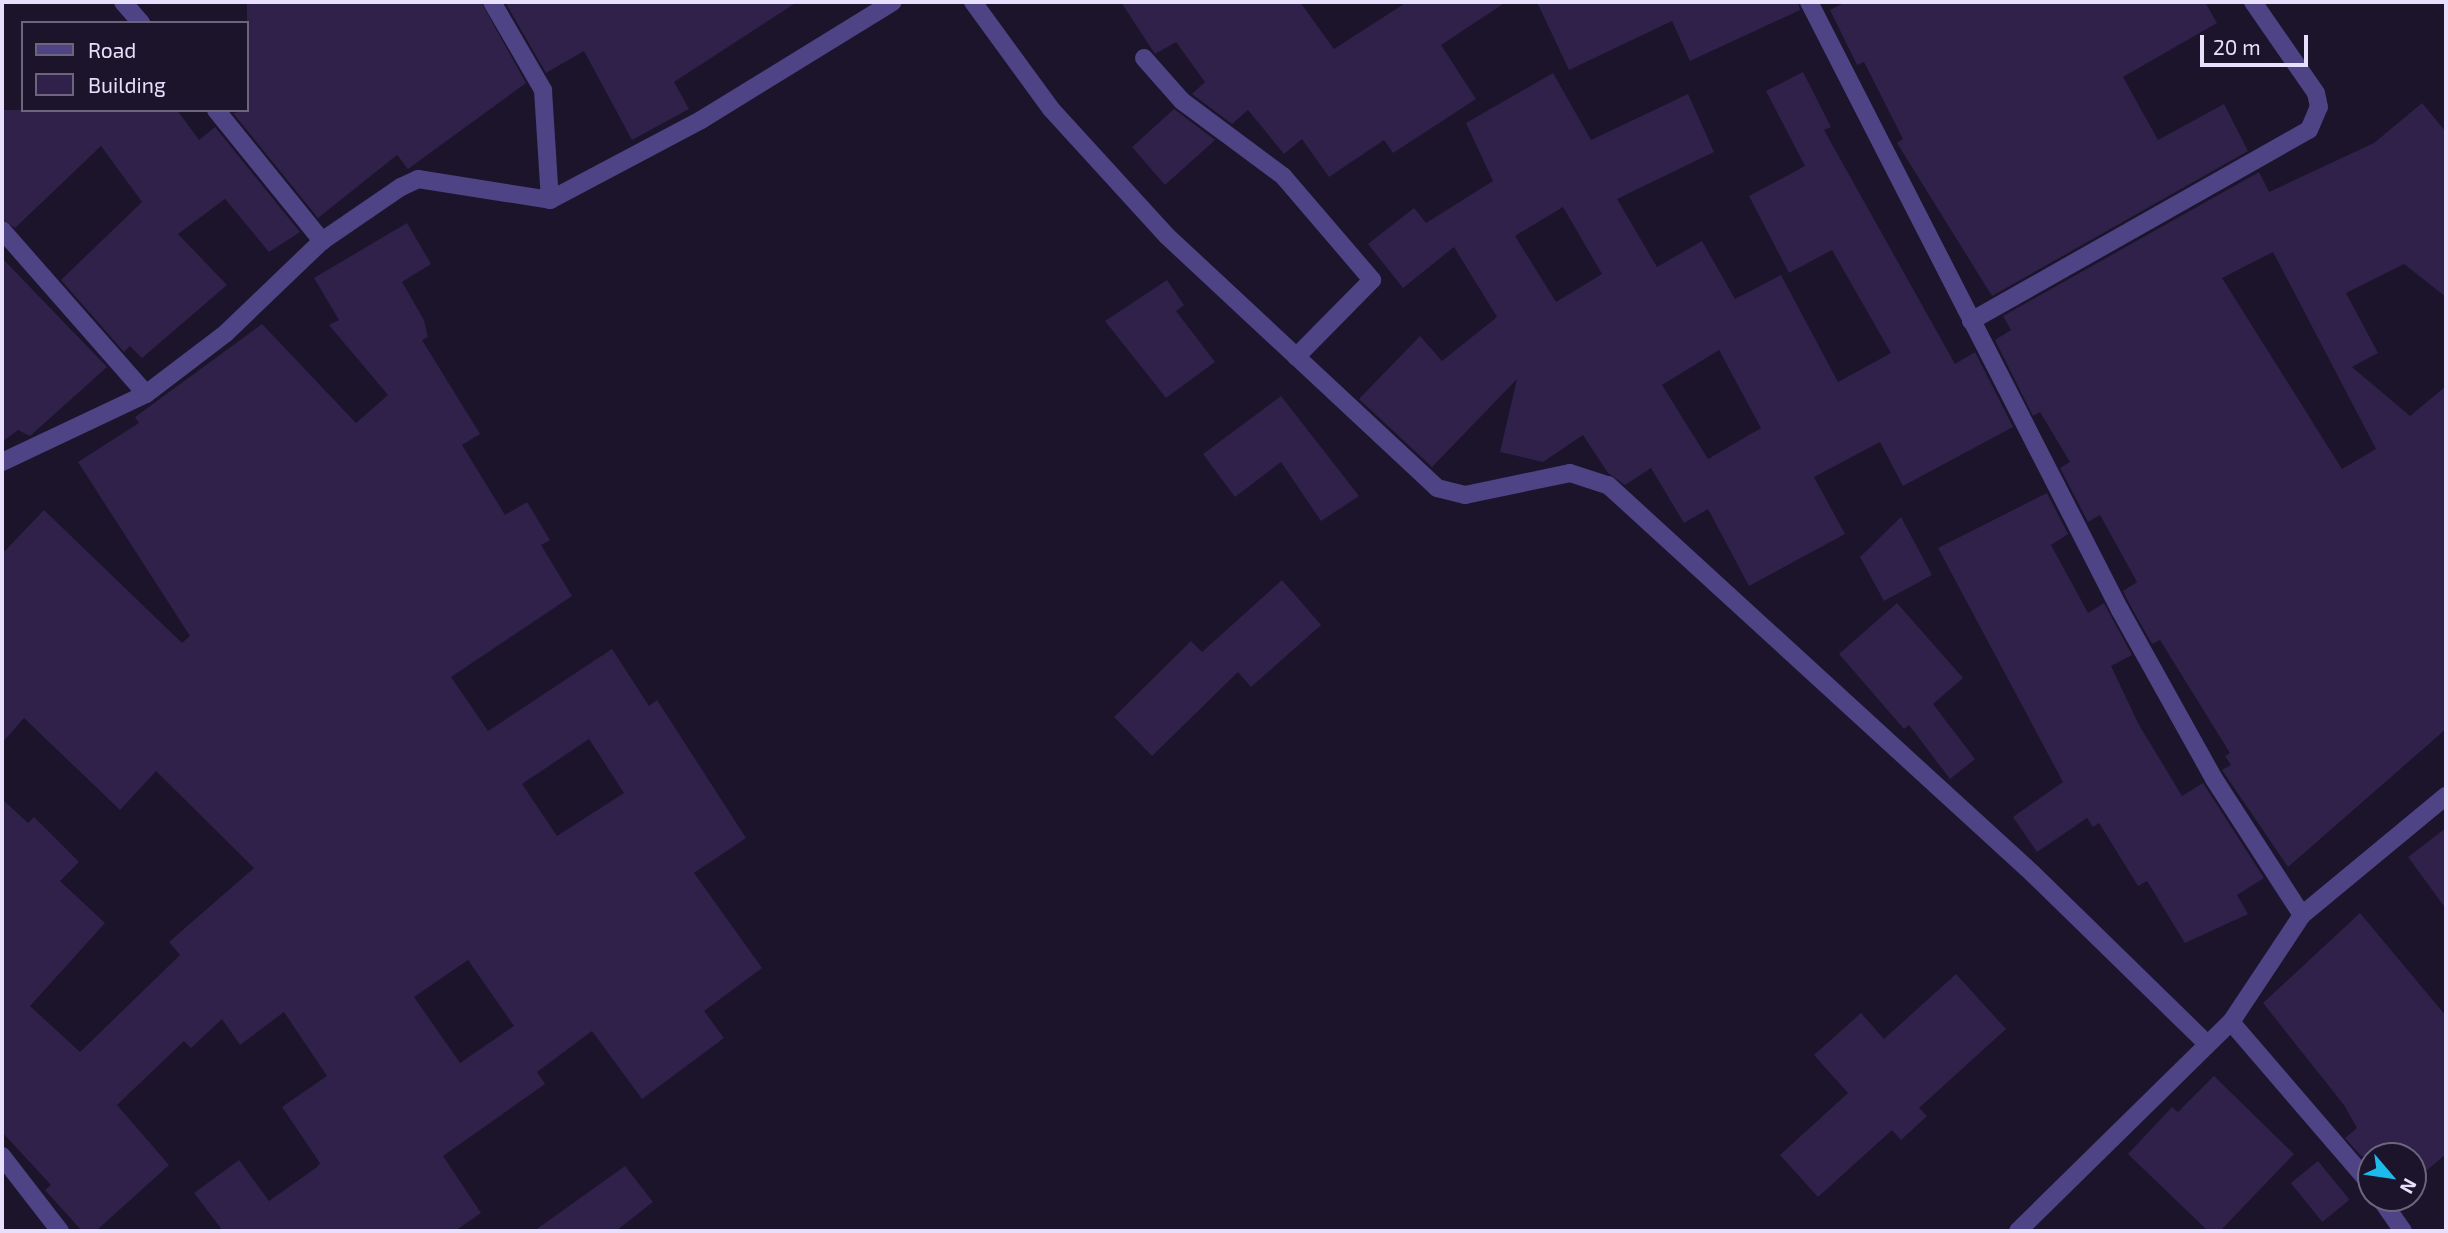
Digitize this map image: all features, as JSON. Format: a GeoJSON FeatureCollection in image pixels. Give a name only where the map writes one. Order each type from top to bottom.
{"type":"FeatureCollection","features":[{"type":"Feature","properties":{"kind":"street"},"geometry":{"type":"LineString","coordinates":[[123,2],[139,21]]}},
{"type":"Feature","properties":{"kind":"street"},"geometry":{"type":"LineString","coordinates":[[492,2],[543,90],[550,200]]}},
{"type":"Feature","properties":{"kind":"street"},"geometry":{"type":"LineString","coordinates":[[2,462],[146,394],[236,324],[322,241],[418,178],[550,200],[701,120],[893,2]]}},
{"type":"Feature","properties":{"kind":"street"},"geometry":{"type":"LineString","coordinates":[[973,2],[1051,109],[1167,236],[1437,488],[1465,495],[1570,473],[1608,485],[2032,873],[2207,1044]]}},
{"type":"Feature","properties":{"kind":"street"},"geometry":{"type":"LineString","coordinates":[[1809,2],[2120,610],[2214,779],[2302,915]]}},
{"type":"Feature","properties":{"kind":"street"},"geometry":{"type":"LineString","coordinates":[[1971,321],[2309,130],[2319,107],[2316,93],[2253,2]]}},
{"type":"Feature","properties":{"kind":"street"},"geometry":{"type":"LineString","coordinates":[[1144,58],[1182,101],[1283,176],[1372,280],[1296,357]]}},
{"type":"Feature","properties":{"kind":"street"},"geometry":{"type":"LineString","coordinates":[[218,112],[322,241]]}},
{"type":"Feature","properties":{"kind":"street"},"geometry":{"type":"LineString","coordinates":[[2,230],[146,394]]}},
{"type":"Feature","properties":{"kind":"street"},"geometry":{"type":"LineString","coordinates":[[2018,1231],[2231,1022],[2302,915],[2446,796]]}},
{"type":"Feature","properties":{"kind":"street"},"geometry":{"type":"LineString","coordinates":[[2231,1022],[2357,1169]]}},
{"type":"Feature","properties":{"kind":"street"},"geometry":{"type":"LineString","coordinates":[[2,1156],[60,1231]]}},
{"type":"Feature","properties":{"kind":"street"},"geometry":{"type":"LineString","coordinates":[[2390,1212],[2403,1231]]}},
{"type":"Feature","properties":{"kind":"building"},"geometry":{"type":"Polygon","coordinates":[[[247,2],[481,2],[526,83],[408,169],[397,155],[318,218],[233,113],[248,112],[247,2]]]}},
{"type":"Feature","properties":{"kind":"building"},"geometry":{"type":"Polygon","coordinates":[[[505,2],[797,2],[674,82],[689,109],[632,140],[584,51],[546,73],[505,2]]]}},
{"type":"Feature","properties":{"kind":"building"},"geometry":{"type":"Polygon","coordinates":[[[1121,2],[1300,2],[1334,49],[1407,2],[1506,2],[1441,45],[1476,99],[1393,153],[1384,140],[1329,177],[1302,139],[1284,154],[1248,110],[1232,124],[1192,94],[1205,82],[1176,42],[1155,54],[1121,2]]]}},
{"type":"Feature","properties":{"kind":"building"},"geometry":{"type":"Polygon","coordinates":[[[1537,2],[1798,2],[1800,10],[1690,61],[1672,21],[1569,70],[1537,2]]]}},
{"type":"Feature","properties":{"kind":"building"},"geometry":{"type":"Polygon","coordinates":[[[1846,2],[2205,2],[2217,23],[2123,77],[2158,140],[2224,104],[2248,151],[1992,296],[1897,143],[1903,139],[1864,62],[1857,65],[1830,10],[1846,2]]]}},
{"type":"Feature","properties":{"kind":"building"},"geometry":{"type":"Polygon","coordinates":[[[1803,72],[1831,127],[1824,130],[1955,364],[1975,352],[2013,427],[1903,486],[1880,442],[1814,477],[1845,534],[1749,586],[1708,509],[1684,523],[1651,468],[1625,485],[1608,473],[1583,435],[1543,462],[1500,452],[1517,379],[1432,467],[1359,399],[1420,336],[1442,361],[1497,317],[1454,247],[1403,288],[1368,244],[1414,208],[1426,223],[1493,181],[1466,123],[1553,73],[1591,140],[1688,94],[1714,152],[1617,199],[1657,267],[1702,241],[1735,299],[1781,275],[1838,382],[1891,353],[1832,250],[1789,273],[1749,196],[1805,166],[1766,91],[1803,72]],[[1563,207],[1515,236],[1556,302],[1602,274],[1563,207]],[[1719,350],[1662,385],[1708,459],[1761,428],[1719,350]]]}},
{"type":"Feature","properties":{"kind":"building"},"geometry":{"type":"Polygon","coordinates":[[[2422,103],[2446,132],[2446,297],[2404,264],[2346,293],[2378,353],[2352,367],[2410,416],[2446,386],[2446,729],[2288,867],[2222,770],[2231,765],[2225,756],[2230,753],[2160,640],[2152,644],[2130,605],[2123,591],[2137,582],[2100,515],[2088,522],[2060,468],[2070,462],[2040,412],[2033,416],[1995,340],[2011,330],[2003,316],[2259,172],[2269,192],[2374,143],[2422,103]],[[2273,252],[2222,278],[2342,469],[2376,449],[2273,252]]]}},
{"type":"Feature","properties":{"kind":"building"},"geometry":{"type":"Polygon","coordinates":[[[1174,109],[1215,140],[1165,185],[1132,147],[1174,109]]]}},
{"type":"Feature","properties":{"kind":"building"},"geometry":{"type":"Polygon","coordinates":[[[2,110],[178,112],[199,140],[215,127],[300,232],[269,252],[225,199],[178,234],[227,285],[142,358],[130,346],[124,352],[61,280],[142,202],[101,146],[15,228],[2,219],[2,110]]]}},
{"type":"Feature","properties":{"kind":"building"},"geometry":{"type":"Polygon","coordinates":[[[407,223],[431,264],[402,282],[424,320],[428,337],[422,340],[480,434],[462,445],[505,515],[527,502],[550,540],[541,545],[572,596],[451,677],[488,731],[612,649],[649,706],[657,700],[746,838],[694,873],[762,968],[704,1011],[724,1038],[642,1099],[592,1031],[537,1072],[545,1084],[443,1156],[481,1213],[455,1231],[223,1231],[194,1193],[239,1160],[269,1201],[317,1167],[320,1163],[282,1107],[327,1076],[284,1012],[240,1045],[222,1019],[191,1048],[184,1041],[117,1105],[169,1165],[96,1231],[82,1231],[45,1190],[51,1185],[2,1132],[2,799],[28,823],[34,817],[79,862],[60,881],[105,923],[30,1006],[80,1052],[180,955],[169,942],[254,868],[156,771],[120,810],[24,718],[2,743],[2,554],[44,510],[182,643],[190,636],[78,462],[139,423],[135,417],[262,324],[356,423],[388,395],[329,325],[339,320],[314,278],[407,223]],[[589,739],[522,784],[557,836],[624,793],[589,739]],[[468,960],[414,997],[460,1063],[514,1026],[468,960]]]}},
{"type":"Feature","properties":{"kind":"building"},"geometry":{"type":"Polygon","coordinates":[[[2,258],[107,367],[30,436],[18,430],[2,442],[2,258]]]}},
{"type":"Feature","properties":{"kind":"building"},"geometry":{"type":"Polygon","coordinates":[[[1167,280],[1184,305],[1176,311],[1215,362],[1166,398],[1105,321],[1167,280]]]}},
{"type":"Feature","properties":{"kind":"building"},"geometry":{"type":"Polygon","coordinates":[[[1281,396],[1359,496],[1321,521],[1281,462],[1235,497],[1203,454],[1281,396]]]}},
{"type":"Feature","properties":{"kind":"building"},"geometry":{"type":"Polygon","coordinates":[[[2047,493],[2068,534],[2051,545],[2088,613],[2104,603],[2132,655],[2111,666],[2139,725],[2182,796],[2203,783],[2264,878],[2237,895],[2248,914],[2185,943],[2147,881],[2138,886],[2099,823],[2093,827],[2087,818],[2037,852],[2013,817],[2063,782],[1938,548],[2047,493]]]}},
{"type":"Feature","properties":{"kind":"building"},"geometry":{"type":"Polygon","coordinates":[[[1901,517],[1932,575],[1884,601],[1860,557],[1901,517]]]}},
{"type":"Feature","properties":{"kind":"building"},"geometry":{"type":"Polygon","coordinates":[[[1282,580],[1321,625],[1251,687],[1238,672],[1152,756],[1114,717],[1191,641],[1202,652],[1282,580]]]}},
{"type":"Feature","properties":{"kind":"building"},"geometry":{"type":"Polygon","coordinates":[[[1897,603],[1963,678],[1933,704],[1975,759],[1950,779],[1909,725],[1904,729],[1839,654],[1897,603]]]}},
{"type":"Feature","properties":{"kind":"building"},"geometry":{"type":"Polygon","coordinates":[[[2446,828],[2446,909],[2408,857],[2446,828]]]}},
{"type":"Feature","properties":{"kind":"building"},"geometry":{"type":"Polygon","coordinates":[[[2360,913],[2446,1016],[2446,1154],[2427,1170],[2427,1142],[2357,1142],[2357,1152],[2345,1138],[2357,1128],[2344,1105],[2263,1003],[2360,913]]]}},
{"type":"Feature","properties":{"kind":"building"},"geometry":{"type":"Polygon","coordinates":[[[1956,974],[2006,1029],[1919,1108],[1927,1116],[1901,1140],[1892,1130],[1818,1197],[1780,1155],[1848,1093],[1814,1055],[1861,1013],[1884,1039],[1956,974]]]}},
{"type":"Feature","properties":{"kind":"building"},"geometry":{"type":"Polygon","coordinates":[[[2214,1076],[2294,1154],[2220,1231],[2208,1231],[2128,1154],[2172,1107],[2178,1112],[2214,1076]]]}},
{"type":"Feature","properties":{"kind":"building"},"geometry":{"type":"Polygon","coordinates":[[[2318,1161],[2349,1200],[2322,1222],[2291,1183],[2318,1161]]]}},
{"type":"Feature","properties":{"kind":"building"},"geometry":{"type":"Polygon","coordinates":[[[625,1166],[653,1202],[616,1231],[534,1231],[625,1166]]]}}]}
